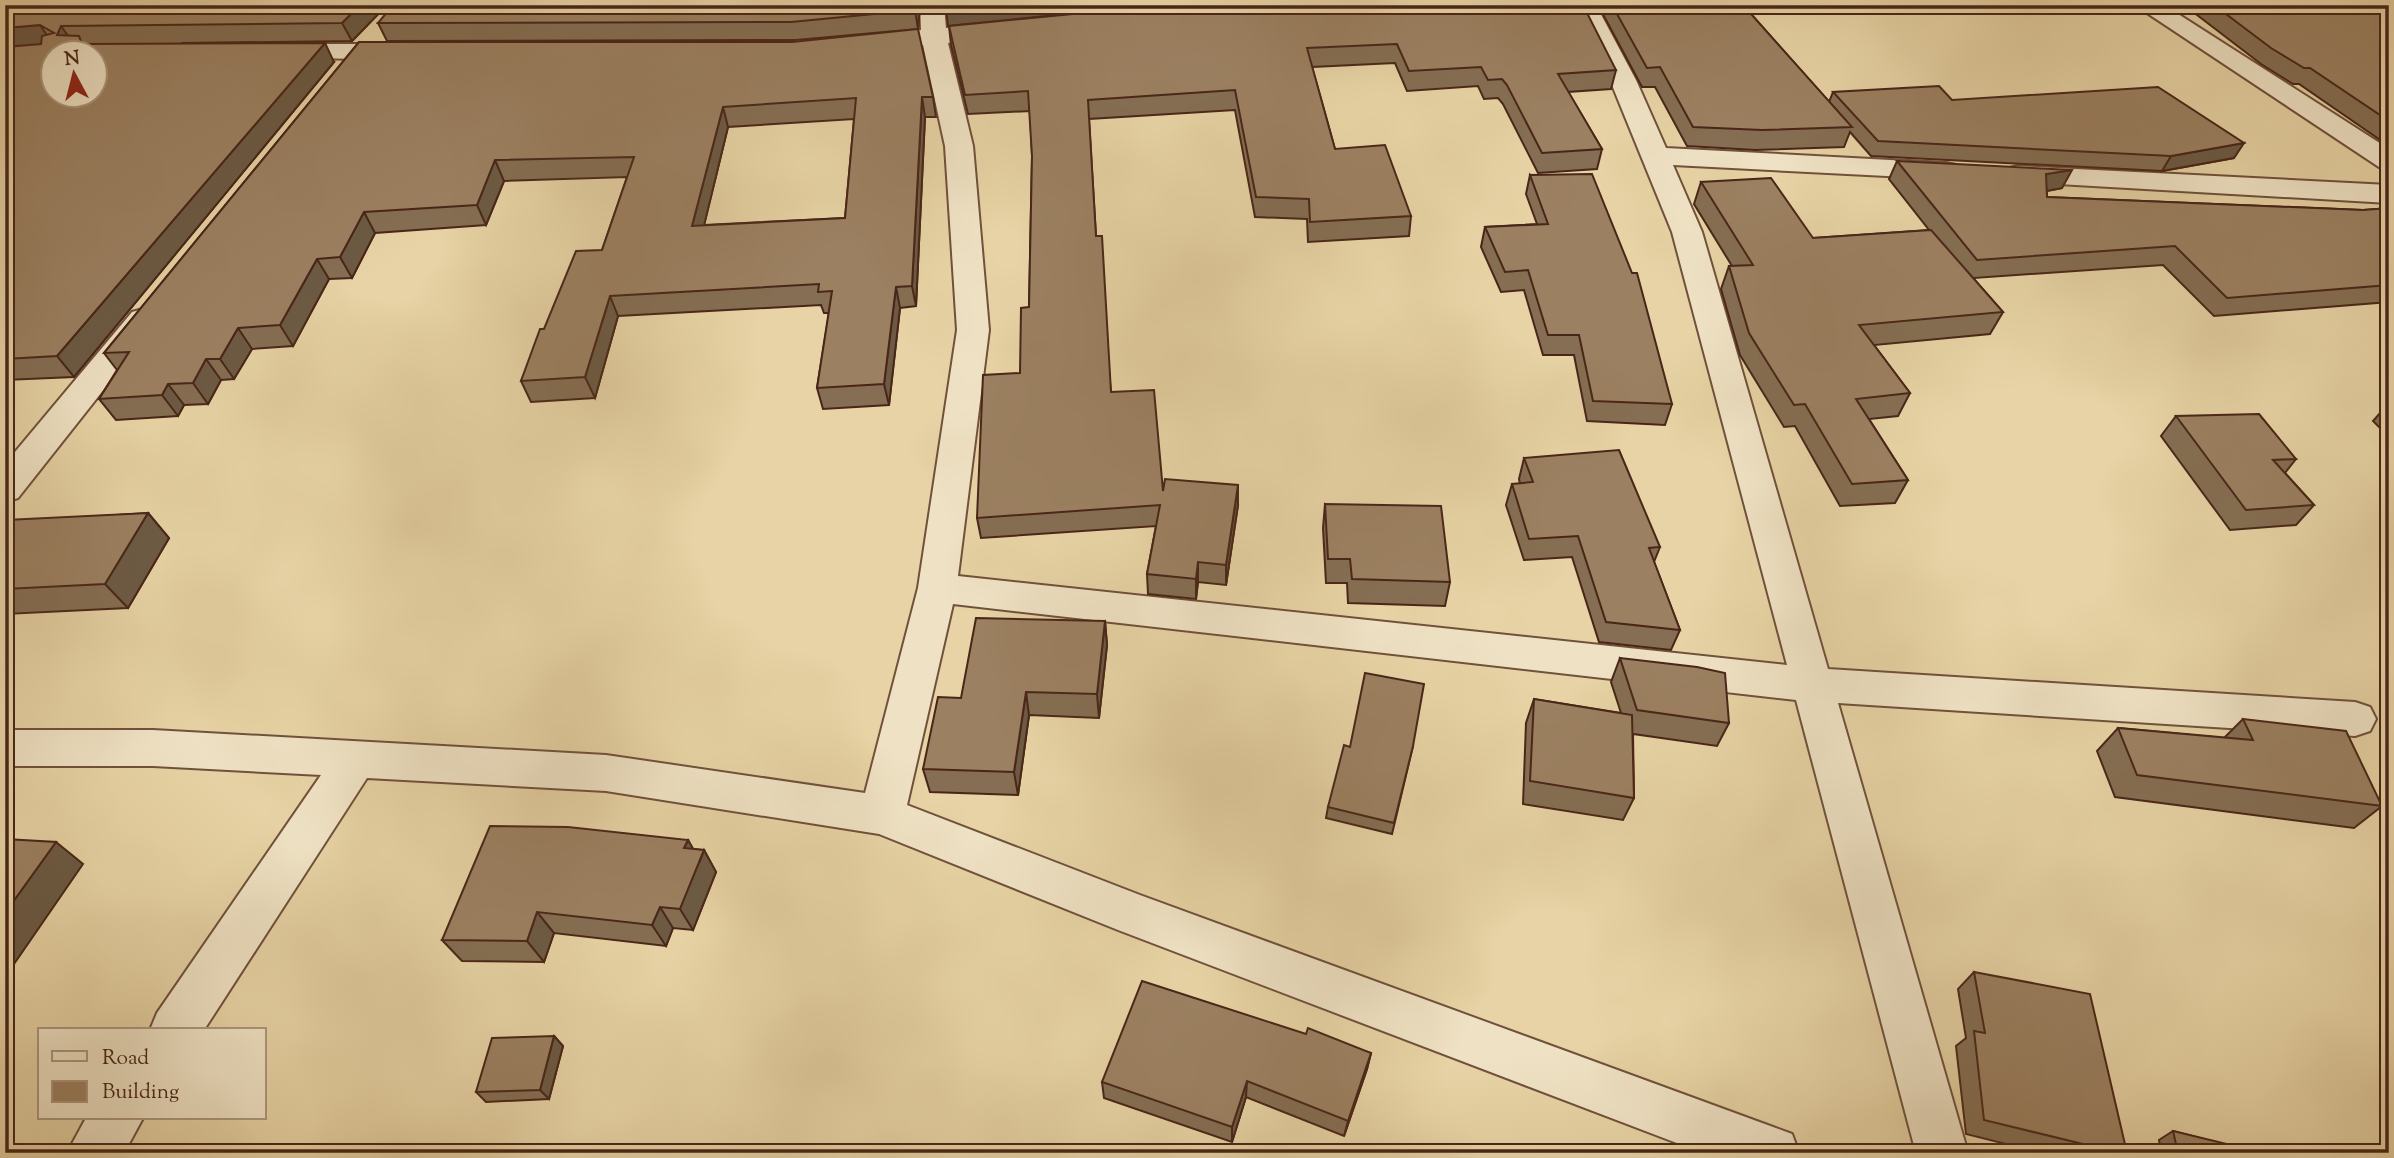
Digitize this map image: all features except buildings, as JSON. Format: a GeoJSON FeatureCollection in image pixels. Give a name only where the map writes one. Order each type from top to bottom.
{"type":"FeatureCollection","features":[{"type":"Feature","properties":{"kind":"street"},"geometry":{"type":"LineString","coordinates":[[1584,5],[1623,80],[1687,232],[1942,1153]]}},
{"type":"Feature","properties":{"kind":"street"},"geometry":{"type":"LineString","coordinates":[[2147,5],[2389,161]]}},
{"type":"Feature","properties":{"kind":"street"},"geometry":{"type":"LineString","coordinates":[[882,815],[937,588],[973,330],[959,146],[933,21]]}},
{"type":"Feature","properties":{"kind":"street"},"geometry":{"type":"LineString","coordinates":[[851,45],[933,21],[1028,27]]}},
{"type":"Feature","properties":{"kind":"street"},"geometry":{"type":"LineString","coordinates":[[333,84],[386,24]]}},
{"type":"Feature","properties":{"kind":"street"},"geometry":{"type":"LineString","coordinates":[[251,52],[425,52]]}},
{"type":"Feature","properties":{"kind":"street"},"geometry":{"type":"LineString","coordinates":[[1655,156],[2389,194]]}},
{"type":"Feature","properties":{"kind":"street"},"geometry":{"type":"LineString","coordinates":[[5,489],[160,297]]}},
{"type":"Feature","properties":{"kind":"street"},"geometry":{"type":"LineString","coordinates":[[937,588],[1814,685],[2355,719]]}},
{"type":"Feature","properties":{"kind":"street"},"geometry":{"type":"LineString","coordinates":[[5,748],[153,748],[606,773],[882,815],[1135,915],[1773,1153]]}},
{"type":"Feature","properties":{"kind":"street"},"geometry":{"type":"LineString","coordinates":[[176,1028],[356,759]]}},
{"type":"Feature","properties":{"kind":"street"},"geometry":{"type":"LineString","coordinates":[[93,1153],[116,1120]]}}]}
